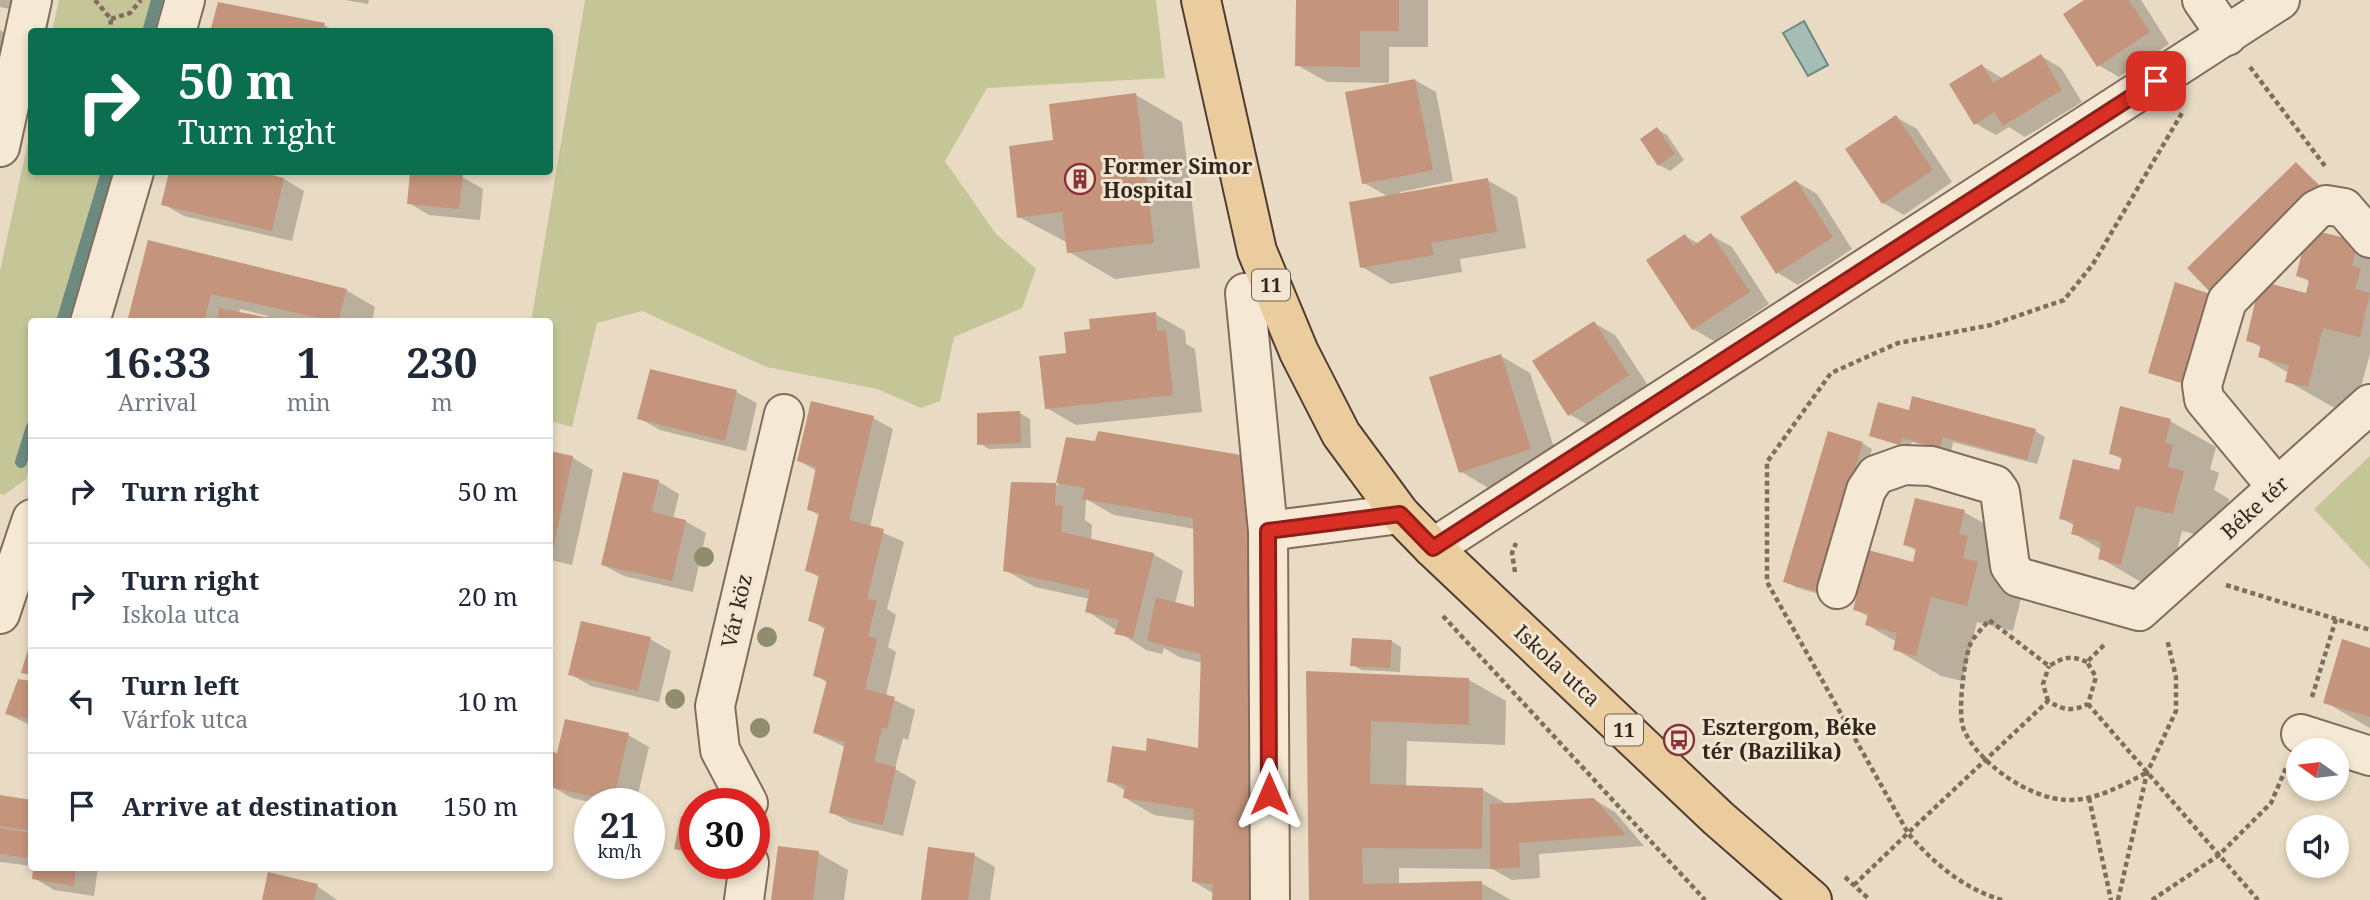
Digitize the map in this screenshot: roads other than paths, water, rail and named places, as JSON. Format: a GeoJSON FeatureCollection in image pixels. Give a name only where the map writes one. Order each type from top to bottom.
{"type":"FeatureCollection","features":[{"type":"Feature","properties":{"kind":"main road","name":"11"},"geometry":{"type":"LineString","coordinates":[[1208,10],[1256,251],[1298,352],[1341,434],[1400,514]]}},
{"type":"Feature","properties":{"kind":"main road","name":"Iskola utca"},"geometry":{"type":"LineString","coordinates":[[1400,514],[1718,818],[1812,900]]}},
{"type":"Feature","properties":{"kind":"street"},"geometry":{"type":"LineString","coordinates":[[177,28],[185,0]]}},
{"type":"Feature","properties":{"kind":"street"},"geometry":{"type":"LineString","coordinates":[[2202,0],[2227,36]]}},
{"type":"Feature","properties":{"kind":"street"},"geometry":{"type":"LineString","coordinates":[[1433,548],[2280,0]]}},
{"type":"Feature","properties":{"kind":"street"},"geometry":{"type":"LineString","coordinates":[[0,147],[20,10]]}},
{"type":"Feature","properties":{"kind":"street"},"geometry":{"type":"LineString","coordinates":[[91,318],[133,175]]}},
{"type":"Feature","properties":{"kind":"street"},"geometry":{"type":"LineString","coordinates":[[2277,487],[2204,399],[2202,385],[2227,301],[2316,210],[2326,205],[2344,208],[2370,238]]}},
{"type":"Feature","properties":{"kind":"street"},"geometry":{"type":"LineString","coordinates":[[1245,293],[1268,531],[1270,900]]}},
{"type":"Feature","properties":{"kind":"street","name":"Béke tér"},"geometry":{"type":"LineString","coordinates":[[1837,589],[1866,490],[1876,475],[1904,465],[1931,466],[1994,485],[2000,492],[2010,566],[2018,577],[2139,611],[2370,404]]}},
{"type":"Feature","properties":{"kind":"street","name":"Vár köz"},"geometry":{"type":"LineString","coordinates":[[740,788],[720,750],[715,706],[784,414]]}},
{"type":"Feature","properties":{"kind":"street"},"geometry":{"type":"LineString","coordinates":[[0,509],[28,517]]}},
{"type":"Feature","properties":{"kind":"street"},"geometry":{"type":"LineString","coordinates":[[1268,531],[1400,514]]}},
{"type":"Feature","properties":{"kind":"street"},"geometry":{"type":"LineString","coordinates":[[0,614],[28,530]]}},
{"type":"Feature","properties":{"kind":"street"},"geometry":{"type":"LineString","coordinates":[[2301,734],[2370,756]]}},
{"type":"Feature","properties":{"kind":"street"},"geometry":{"type":"LineString","coordinates":[[744,900],[747,879]]}},
{"type":"Feature","properties":{"kind":"waterway"},"geometry":{"type":"LineString","coordinates":[[149,28],[157,0]]}},
{"type":"Feature","properties":{"kind":"waterway"},"geometry":{"type":"LineString","coordinates":[[63,318],[106,175]]}},
{"type":"Feature","properties":{"kind":"waterway"},"geometry":{"type":"LineString","coordinates":[[21,462],[28,440]]}},
{"type":"Feature","properties":{"kind":"place","name":"Former Simor Hospital"},"geometry":{"type":"Point","coordinates":[1080,179]}},
{"type":"Feature","properties":{"kind":"place","name":"Esztergom, Béke tér (Bazilika)"},"geometry":{"type":"Point","coordinates":[1679,740]}}]}
